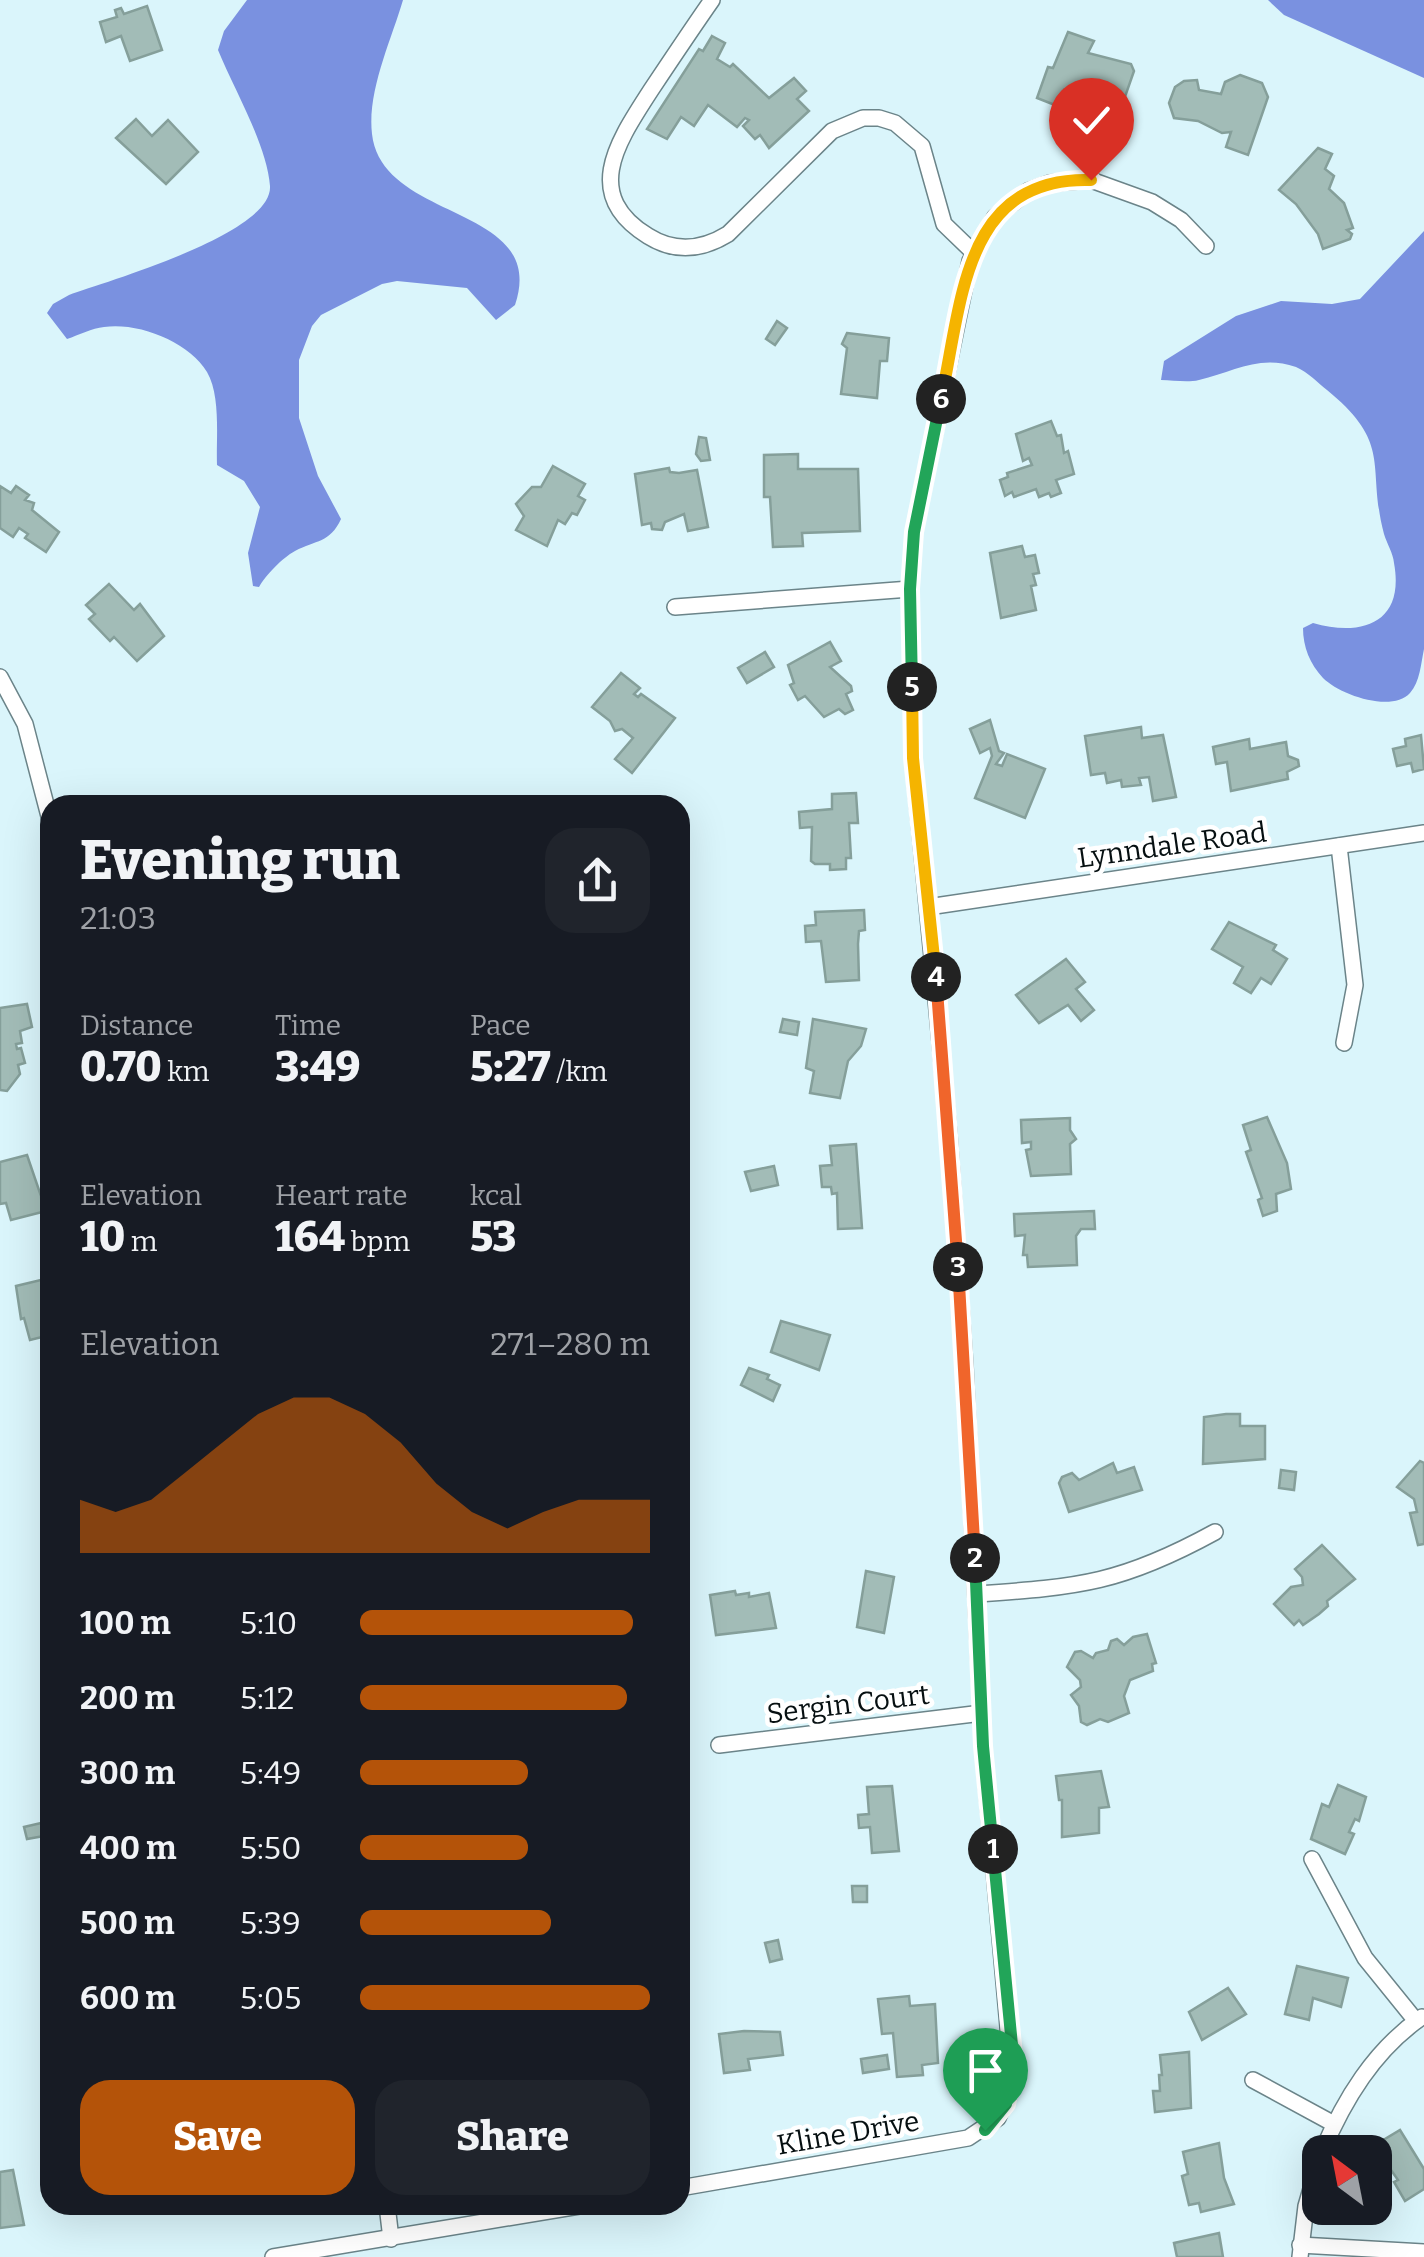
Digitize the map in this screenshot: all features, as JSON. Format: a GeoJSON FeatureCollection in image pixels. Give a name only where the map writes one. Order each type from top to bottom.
{"type":"FeatureCollection","features":[{"type":"Feature","properties":{"kind":"street"},"geometry":{"type":"LineString","coordinates":[[712,0],[616,145],[610,180],[614,198],[637,230],[672,246],[700,247],[713,243],[728,234],[832,131],[862,118],[879,118],[895,122],[922,146],[944,224],[974,252],[995,217],[1012,201],[1028,191],[1068,179],[1113,185],[1152,202],[1181,220],[1206,246]]}},
{"type":"Feature","properties":{"kind":"street","name":"Kline Drive"},"geometry":{"type":"LineString","coordinates":[[690,2186],[968,2138],[998,2118],[1010,2094],[1014,2066],[987,1804],[949,1136],[913,758],[910,589],[920,499],[974,252]]}},
{"type":"Feature","properties":{"kind":"street"},"geometry":{"type":"LineString","coordinates":[[675,607],[910,589]]}},
{"type":"Feature","properties":{"kind":"street"},"geometry":{"type":"LineString","coordinates":[[0,677],[26,724],[44,795]]}},
{"type":"Feature","properties":{"kind":"street","name":"Lynndale Road"},"geometry":{"type":"LineString","coordinates":[[928,907],[1424,833]]}},
{"type":"Feature","properties":{"kind":"street"},"geometry":{"type":"LineString","coordinates":[[1339,846],[1355,985],[1344,1043]]}},
{"type":"Feature","properties":{"kind":"street"},"geometry":{"type":"LineString","coordinates":[[977,1594],[1073,1588],[1112,1580],[1150,1566],[1214,1532]]}},
{"type":"Feature","properties":{"kind":"street","name":"Sergin Court"},"geometry":{"type":"LineString","coordinates":[[719,1745],[982,1713]]}},
{"type":"Feature","properties":{"kind":"street"},"geometry":{"type":"LineString","coordinates":[[1312,1859],[1365,1958],[1420,2018],[1376,2059],[1329,2135]]}},
{"type":"Feature","properties":{"kind":"street"},"geometry":{"type":"LineString","coordinates":[[1253,2080],[1334,2124]]}},
{"type":"Feature","properties":{"kind":"street"},"geometry":{"type":"LineString","coordinates":[[388,2215],[391,2239]]}},
{"type":"Feature","properties":{"kind":"street"},"geometry":{"type":"LineString","coordinates":[[273,2257],[527,2215]]}},
{"type":"Feature","properties":{"kind":"street"},"geometry":{"type":"LineString","coordinates":[[1303,2225],[1300,2251],[1424,2252]]}},
{"type":"Feature","properties":{"kind":"water"},"geometry":{"type":"Polygon","coordinates":[[[247,0],[403,0],[373,101],[372,134],[382,163],[403,184],[487,230],[508,248],[519,272],[515,305],[496,320],[467,288],[397,281],[382,284],[321,315],[312,326],[299,360],[299,418],[318,476],[341,519],[327,537],[285,558],[259,587],[253,586],[248,553],[260,507],[244,481],[217,465],[214,393],[199,361],[162,336],[132,328],[99,328],[67,339],[47,313],[53,304],[69,295],[218,238],[264,204],[270,186],[263,153],[218,50],[224,31],[247,0]]]}},
{"type":"Feature","properties":{"kind":"water"},"geometry":{"type":"Polygon","coordinates":[[[1268,0],[1424,0],[1424,78],[1284,15],[1268,0]]]}},
{"type":"Feature","properties":{"kind":"water"},"geometry":{"type":"Polygon","coordinates":[[[1424,231],[1424,649],[1418,678],[1410,693],[1402,699],[1379,702],[1353,695],[1323,678],[1308,655],[1303,635],[1303,628],[1313,623],[1348,628],[1376,621],[1393,600],[1393,559],[1379,511],[1374,457],[1362,426],[1309,375],[1283,363],[1258,363],[1194,381],[1161,380],[1164,361],[1236,316],[1281,301],[1332,304],[1360,299],[1424,231]]]}},
{"type":"Feature","properties":{"kind":"building"},"geometry":{"type":"Polygon","coordinates":[[[147,6],[162,50],[130,61],[121,36],[106,42],[100,22],[117,17],[115,10],[121,8],[124,14],[147,6]]]}},
{"type":"Feature","properties":{"kind":"building"},"geometry":{"type":"Polygon","coordinates":[[[1068,32],[1094,41],[1088,53],[1131,64],[1134,71],[1119,114],[1108,116],[1107,107],[1083,97],[1077,102],[1071,100],[1064,90],[1060,107],[1037,98],[1048,67],[1053,68],[1068,32]]]}},
{"type":"Feature","properties":{"kind":"building"},"geometry":{"type":"Polygon","coordinates":[[[712,36],[725,43],[717,59],[730,67],[733,64],[769,98],[794,78],[806,91],[797,99],[809,111],[769,148],[760,135],[755,139],[743,126],[749,120],[745,118],[737,127],[708,105],[694,126],[681,117],[667,139],[647,129],[699,49],[703,51],[712,36]]]}},
{"type":"Feature","properties":{"kind":"building"},"geometry":{"type":"Polygon","coordinates":[[[1240,75],[1262,83],[1268,97],[1248,155],[1226,147],[1231,132],[1222,133],[1198,121],[1174,118],[1169,103],[1175,87],[1184,81],[1197,80],[1199,90],[1221,94],[1225,82],[1240,75]]]}},
{"type":"Feature","properties":{"kind":"building"},"geometry":{"type":"Polygon","coordinates":[[[136,119],[152,136],[168,120],[198,152],[166,184],[116,138],[136,119]]]}},
{"type":"Feature","properties":{"kind":"building"},"geometry":{"type":"Polygon","coordinates":[[[1318,148],[1332,154],[1325,169],[1334,176],[1329,189],[1344,203],[1353,228],[1347,230],[1352,234],[1350,239],[1323,249],[1318,234],[1296,204],[1279,190],[1318,148]]]}},
{"type":"Feature","properties":{"kind":"building"},"geometry":{"type":"Polygon","coordinates":[[[777,321],[787,328],[775,345],[766,339],[777,321]]]}},
{"type":"Feature","properties":{"kind":"building"},"geometry":{"type":"Polygon","coordinates":[[[847,333],[889,338],[887,361],[880,361],[877,398],[841,394],[847,348],[842,344],[847,333]]]}},
{"type":"Feature","properties":{"kind":"building"},"geometry":{"type":"Polygon","coordinates":[[[1051,421],[1057,436],[1061,435],[1064,453],[1068,451],[1074,474],[1056,480],[1061,493],[1051,497],[1049,493],[1039,497],[1036,489],[1005,496],[1000,480],[1008,477],[1007,473],[1032,465],[1029,458],[1023,461],[1016,434],[1051,421]]]}},
{"type":"Feature","properties":{"kind":"building"},"geometry":{"type":"Polygon","coordinates":[[[699,437],[706,438],[710,460],[701,461],[696,454],[699,437]]]}},
{"type":"Feature","properties":{"kind":"building"},"geometry":{"type":"Polygon","coordinates":[[[798,454],[798,469],[858,469],[860,531],[802,533],[803,546],[773,547],[770,497],[764,497],[764,455],[798,454]]]}},
{"type":"Feature","properties":{"kind":"building"},"geometry":{"type":"Polygon","coordinates":[[[553,466],[585,484],[578,496],[585,500],[577,515],[572,513],[565,524],[558,520],[547,546],[516,530],[524,516],[516,504],[532,487],[541,487],[553,466]]]}},
{"type":"Feature","properties":{"kind":"building"},"geometry":{"type":"Polygon","coordinates":[[[669,468],[670,472],[679,473],[697,470],[708,527],[688,531],[684,514],[665,522],[662,530],[652,529],[651,523],[642,525],[635,474],[669,468]]]}},
{"type":"Feature","properties":{"kind":"building"},"geometry":{"type":"Polygon","coordinates":[[[0,486],[11,493],[16,486],[29,495],[25,500],[34,503],[32,510],[59,532],[46,552],[25,538],[28,534],[19,528],[13,537],[0,528],[0,486]]]}},
{"type":"Feature","properties":{"kind":"building"},"geometry":{"type":"Polygon","coordinates":[[[1022,546],[1025,557],[1035,555],[1039,573],[1033,574],[1036,585],[1031,586],[1036,610],[1001,618],[990,553],[1022,546]]]}},
{"type":"Feature","properties":{"kind":"building"},"geometry":{"type":"Polygon","coordinates":[[[109,584],[134,610],[140,604],[164,636],[137,661],[89,619],[95,614],[86,605],[109,584]]]}},
{"type":"Feature","properties":{"kind":"building"},"geometry":{"type":"Polygon","coordinates":[[[830,642],[841,661],[830,667],[851,686],[852,691],[846,694],[853,710],[845,714],[839,709],[824,717],[805,696],[798,700],[790,685],[794,683],[788,665],[830,642]]]}},
{"type":"Feature","properties":{"kind":"building"},"geometry":{"type":"Polygon","coordinates":[[[765,652],[774,667],[747,683],[738,668],[765,652]]]}},
{"type":"Feature","properties":{"kind":"building"},"geometry":{"type":"Polygon","coordinates":[[[621,673],[640,688],[634,694],[641,694],[675,718],[632,773],[615,759],[633,738],[622,729],[615,731],[610,721],[592,707],[621,673]]]}},
{"type":"Feature","properties":{"kind":"building"},"geometry":{"type":"Polygon","coordinates":[[[990,720],[999,751],[1004,753],[996,764],[1002,766],[1007,754],[1045,769],[1025,818],[975,798],[992,756],[990,748],[980,753],[970,729],[990,720]]]}},
{"type":"Feature","properties":{"kind":"building"},"geometry":{"type":"Polygon","coordinates":[[[1141,727],[1142,738],[1163,735],[1176,797],[1153,801],[1149,777],[1139,778],[1141,785],[1122,787],[1121,780],[1107,783],[1105,773],[1091,775],[1085,736],[1141,727]]]}},
{"type":"Feature","properties":{"kind":"building"},"geometry":{"type":"Polygon","coordinates":[[[1421,735],[1424,769],[1413,772],[1411,763],[1397,766],[1393,749],[1406,746],[1405,739],[1421,735]]]}},
{"type":"Feature","properties":{"kind":"building"},"geometry":{"type":"Polygon","coordinates":[[[1249,739],[1250,749],[1286,742],[1288,756],[1298,760],[1299,766],[1287,772],[1288,779],[1231,791],[1227,762],[1216,764],[1213,747],[1249,739]]]}},
{"type":"Feature","properties":{"kind":"building"},"geometry":{"type":"Polygon","coordinates":[[[856,793],[858,823],[849,823],[851,858],[846,858],[846,869],[830,870],[830,864],[815,864],[811,861],[812,827],[800,828],[799,812],[832,809],[832,794],[856,793]]]}},
{"type":"Feature","properties":{"kind":"building"},"geometry":{"type":"Polygon","coordinates":[[[864,910],[865,930],[859,931],[858,944],[859,980],[826,982],[821,941],[806,942],[805,926],[816,925],[815,912],[864,910]]]}},
{"type":"Feature","properties":{"kind":"building"},"geometry":{"type":"Polygon","coordinates":[[[1229,922],[1276,945],[1273,950],[1287,959],[1271,984],[1261,978],[1251,993],[1234,983],[1243,967],[1212,949],[1229,922]]]}},
{"type":"Feature","properties":{"kind":"building"},"geometry":{"type":"Polygon","coordinates":[[[1066,959],[1085,982],[1076,989],[1094,1010],[1081,1021],[1068,1005],[1039,1023],[1016,995],[1066,959]]]}},
{"type":"Feature","properties":{"kind":"building"},"geometry":{"type":"Polygon","coordinates":[[[27,1004],[32,1027],[20,1031],[22,1043],[16,1044],[25,1063],[18,1065],[20,1074],[7,1091],[0,1090],[0,1008],[27,1004]]]}},
{"type":"Feature","properties":{"kind":"building"},"geometry":{"type":"Polygon","coordinates":[[[783,1019],[799,1022],[797,1035],[780,1032],[783,1019]]]}},
{"type":"Feature","properties":{"kind":"building"},"geometry":{"type":"Polygon","coordinates":[[[813,1019],[866,1029],[861,1046],[848,1061],[840,1098],[810,1093],[814,1071],[806,1068],[813,1019]]]}},
{"type":"Feature","properties":{"kind":"building"},"geometry":{"type":"Polygon","coordinates":[[[1267,1117],[1287,1163],[1291,1189],[1276,1194],[1277,1211],[1263,1216],[1243,1125],[1267,1117]]]}},
{"type":"Feature","properties":{"kind":"building"},"geometry":{"type":"Polygon","coordinates":[[[1070,1118],[1070,1130],[1076,1139],[1070,1144],[1071,1174],[1031,1176],[1026,1150],[1031,1149],[1031,1142],[1022,1143],[1021,1120],[1070,1118]]]}},
{"type":"Feature","properties":{"kind":"building"},"geometry":{"type":"Polygon","coordinates":[[[856,1144],[862,1228],[838,1229],[837,1193],[832,1194],[831,1187],[822,1187],[820,1166],[832,1165],[830,1146],[856,1144]]]}},
{"type":"Feature","properties":{"kind":"building"},"geometry":{"type":"Polygon","coordinates":[[[27,1155],[40,1193],[40,1213],[11,1220],[6,1203],[0,1204],[0,1162],[27,1155]]]}},
{"type":"Feature","properties":{"kind":"building"},"geometry":{"type":"Polygon","coordinates":[[[774,1166],[778,1185],[751,1191],[745,1172],[774,1166]]]}},
{"type":"Feature","properties":{"kind":"building"},"geometry":{"type":"Polygon","coordinates":[[[1094,1211],[1095,1229],[1081,1229],[1076,1236],[1077,1265],[1028,1267],[1027,1255],[1023,1255],[1025,1235],[1015,1236],[1014,1214],[1094,1211]]]}},
{"type":"Feature","properties":{"kind":"building"},"geometry":{"type":"Polygon","coordinates":[[[40,1280],[40,1338],[30,1340],[24,1318],[21,1319],[16,1286],[40,1280]]]}},
{"type":"Feature","properties":{"kind":"building"},"geometry":{"type":"Polygon","coordinates":[[[781,1321],[830,1335],[819,1370],[771,1352],[781,1321]]]}},
{"type":"Feature","properties":{"kind":"building"},"geometry":{"type":"Polygon","coordinates":[[[749,1368],[769,1375],[767,1379],[780,1385],[773,1401],[741,1385],[749,1368]]]}},
{"type":"Feature","properties":{"kind":"building"},"geometry":{"type":"Polygon","coordinates":[[[1240,1414],[1240,1426],[1265,1426],[1265,1459],[1203,1464],[1204,1417],[1240,1414]]]}},
{"type":"Feature","properties":{"kind":"building"},"geometry":{"type":"Polygon","coordinates":[[[1420,1461],[1424,1463],[1424,1544],[1418,1545],[1410,1513],[1417,1512],[1414,1499],[1397,1487],[1420,1461]]]}},
{"type":"Feature","properties":{"kind":"building"},"geometry":{"type":"Polygon","coordinates":[[[1113,1463],[1117,1473],[1134,1467],[1142,1490],[1069,1512],[1059,1483],[1062,1477],[1072,1473],[1079,1480],[1113,1463]]]}},
{"type":"Feature","properties":{"kind":"building"},"geometry":{"type":"Polygon","coordinates":[[[1281,1470],[1296,1472],[1294,1490],[1279,1488],[1281,1470]]]}},
{"type":"Feature","properties":{"kind":"building"},"geometry":{"type":"Polygon","coordinates":[[[1322,1545],[1355,1579],[1327,1601],[1328,1606],[1319,1614],[1303,1625],[1299,1620],[1294,1625],[1274,1604],[1291,1587],[1303,1585],[1295,1569],[1322,1545]]]}},
{"type":"Feature","properties":{"kind":"building"},"geometry":{"type":"Polygon","coordinates":[[[866,1571],[894,1577],[884,1633],[857,1627],[866,1571]]]}},
{"type":"Feature","properties":{"kind":"building"},"geometry":{"type":"Polygon","coordinates":[[[735,1591],[736,1595],[749,1593],[749,1597],[769,1593],[776,1628],[716,1635],[710,1595],[735,1591]]]}},
{"type":"Feature","properties":{"kind":"building"},"geometry":{"type":"Polygon","coordinates":[[[1147,1634],[1156,1663],[1152,1664],[1153,1671],[1130,1680],[1124,1696],[1129,1713],[1108,1722],[1081,1722],[1079,1706],[1071,1695],[1081,1687],[1080,1680],[1067,1667],[1075,1652],[1093,1658],[1108,1650],[1111,1641],[1117,1639],[1124,1645],[1133,1637],[1147,1634]]]}},
{"type":"Feature","properties":{"kind":"building"},"geometry":{"type":"Polygon","coordinates":[[[1101,1771],[1109,1807],[1099,1808],[1099,1833],[1062,1837],[1062,1800],[1056,1776],[1101,1771]]]}},
{"type":"Feature","properties":{"kind":"building"},"geometry":{"type":"Polygon","coordinates":[[[1338,1785],[1366,1797],[1359,1821],[1355,1819],[1349,1832],[1354,1834],[1345,1854],[1311,1839],[1322,1804],[1329,1807],[1338,1785]]]}},
{"type":"Feature","properties":{"kind":"building"},"geometry":{"type":"Polygon","coordinates":[[[892,1786],[899,1851],[872,1853],[870,1827],[859,1828],[858,1815],[869,1814],[867,1787],[892,1786]]]}},
{"type":"Feature","properties":{"kind":"building"},"geometry":{"type":"Polygon","coordinates":[[[40,1823],[40,1837],[27,1839],[24,1827],[40,1823]]]}},
{"type":"Feature","properties":{"kind":"building"},"geometry":{"type":"Polygon","coordinates":[[[852,1886],[867,1886],[867,1902],[853,1902],[852,1886]]]}},
{"type":"Feature","properties":{"kind":"building"},"geometry":{"type":"Polygon","coordinates":[[[778,1940],[782,1959],[770,1962],[765,1943],[778,1940]]]}},
{"type":"Feature","properties":{"kind":"building"},"geometry":{"type":"Polygon","coordinates":[[[1297,1966],[1348,1978],[1341,2007],[1313,1998],[1309,2020],[1285,2014],[1297,1966]]]}},
{"type":"Feature","properties":{"kind":"building"},"geometry":{"type":"Polygon","coordinates":[[[1228,1988],[1246,2014],[1202,2040],[1189,2012],[1228,1988]]]}},
{"type":"Feature","properties":{"kind":"building"},"geometry":{"type":"Polygon","coordinates":[[[909,1996],[910,2006],[935,2004],[938,2063],[922,2065],[923,2075],[897,2077],[893,2033],[882,2034],[878,1999],[909,1996]]]}},
{"type":"Feature","properties":{"kind":"building"},"geometry":{"type":"Polygon","coordinates":[[[780,2032],[783,2055],[748,2059],[750,2070],[724,2073],[719,2034],[780,2032]]]}},
{"type":"Feature","properties":{"kind":"building"},"geometry":{"type":"Polygon","coordinates":[[[1189,2052],[1191,2108],[1155,2112],[1153,2091],[1160,2091],[1160,2055],[1189,2052]]]}},
{"type":"Feature","properties":{"kind":"building"},"geometry":{"type":"Polygon","coordinates":[[[887,2055],[889,2069],[863,2073],[861,2059],[887,2055]]]}},
{"type":"Feature","properties":{"kind":"building"},"geometry":{"type":"Polygon","coordinates":[[[1400,2130],[1424,2169],[1424,2189],[1405,2201],[1394,2182],[1398,2180],[1392,2171],[1392,2135],[1400,2130]]]}},
{"type":"Feature","properties":{"kind":"building"},"geometry":{"type":"Polygon","coordinates":[[[1219,2143],[1224,2178],[1234,2204],[1201,2212],[1199,2203],[1189,2205],[1182,2176],[1188,2174],[1183,2152],[1219,2143]]]}},
{"type":"Feature","properties":{"kind":"building"},"geometry":{"type":"Polygon","coordinates":[[[13,2170],[24,2225],[0,2228],[0,2172],[13,2170]]]}},
{"type":"Feature","properties":{"kind":"building"},"geometry":{"type":"Polygon","coordinates":[[[1219,2233],[1223,2257],[1177,2257],[1174,2243],[1219,2233]]]}},
{"type":"Feature","properties":{"kind":"route"},"geometry":{"type":"LineString","coordinates":[[985,2130],[1006,2104],[1014,2066],[987,1804],[949,1136],[913,758],[910,589],[914,532],[970,261],[984,232],[1012,201],[1050,183],[1091,180]]}}]}
